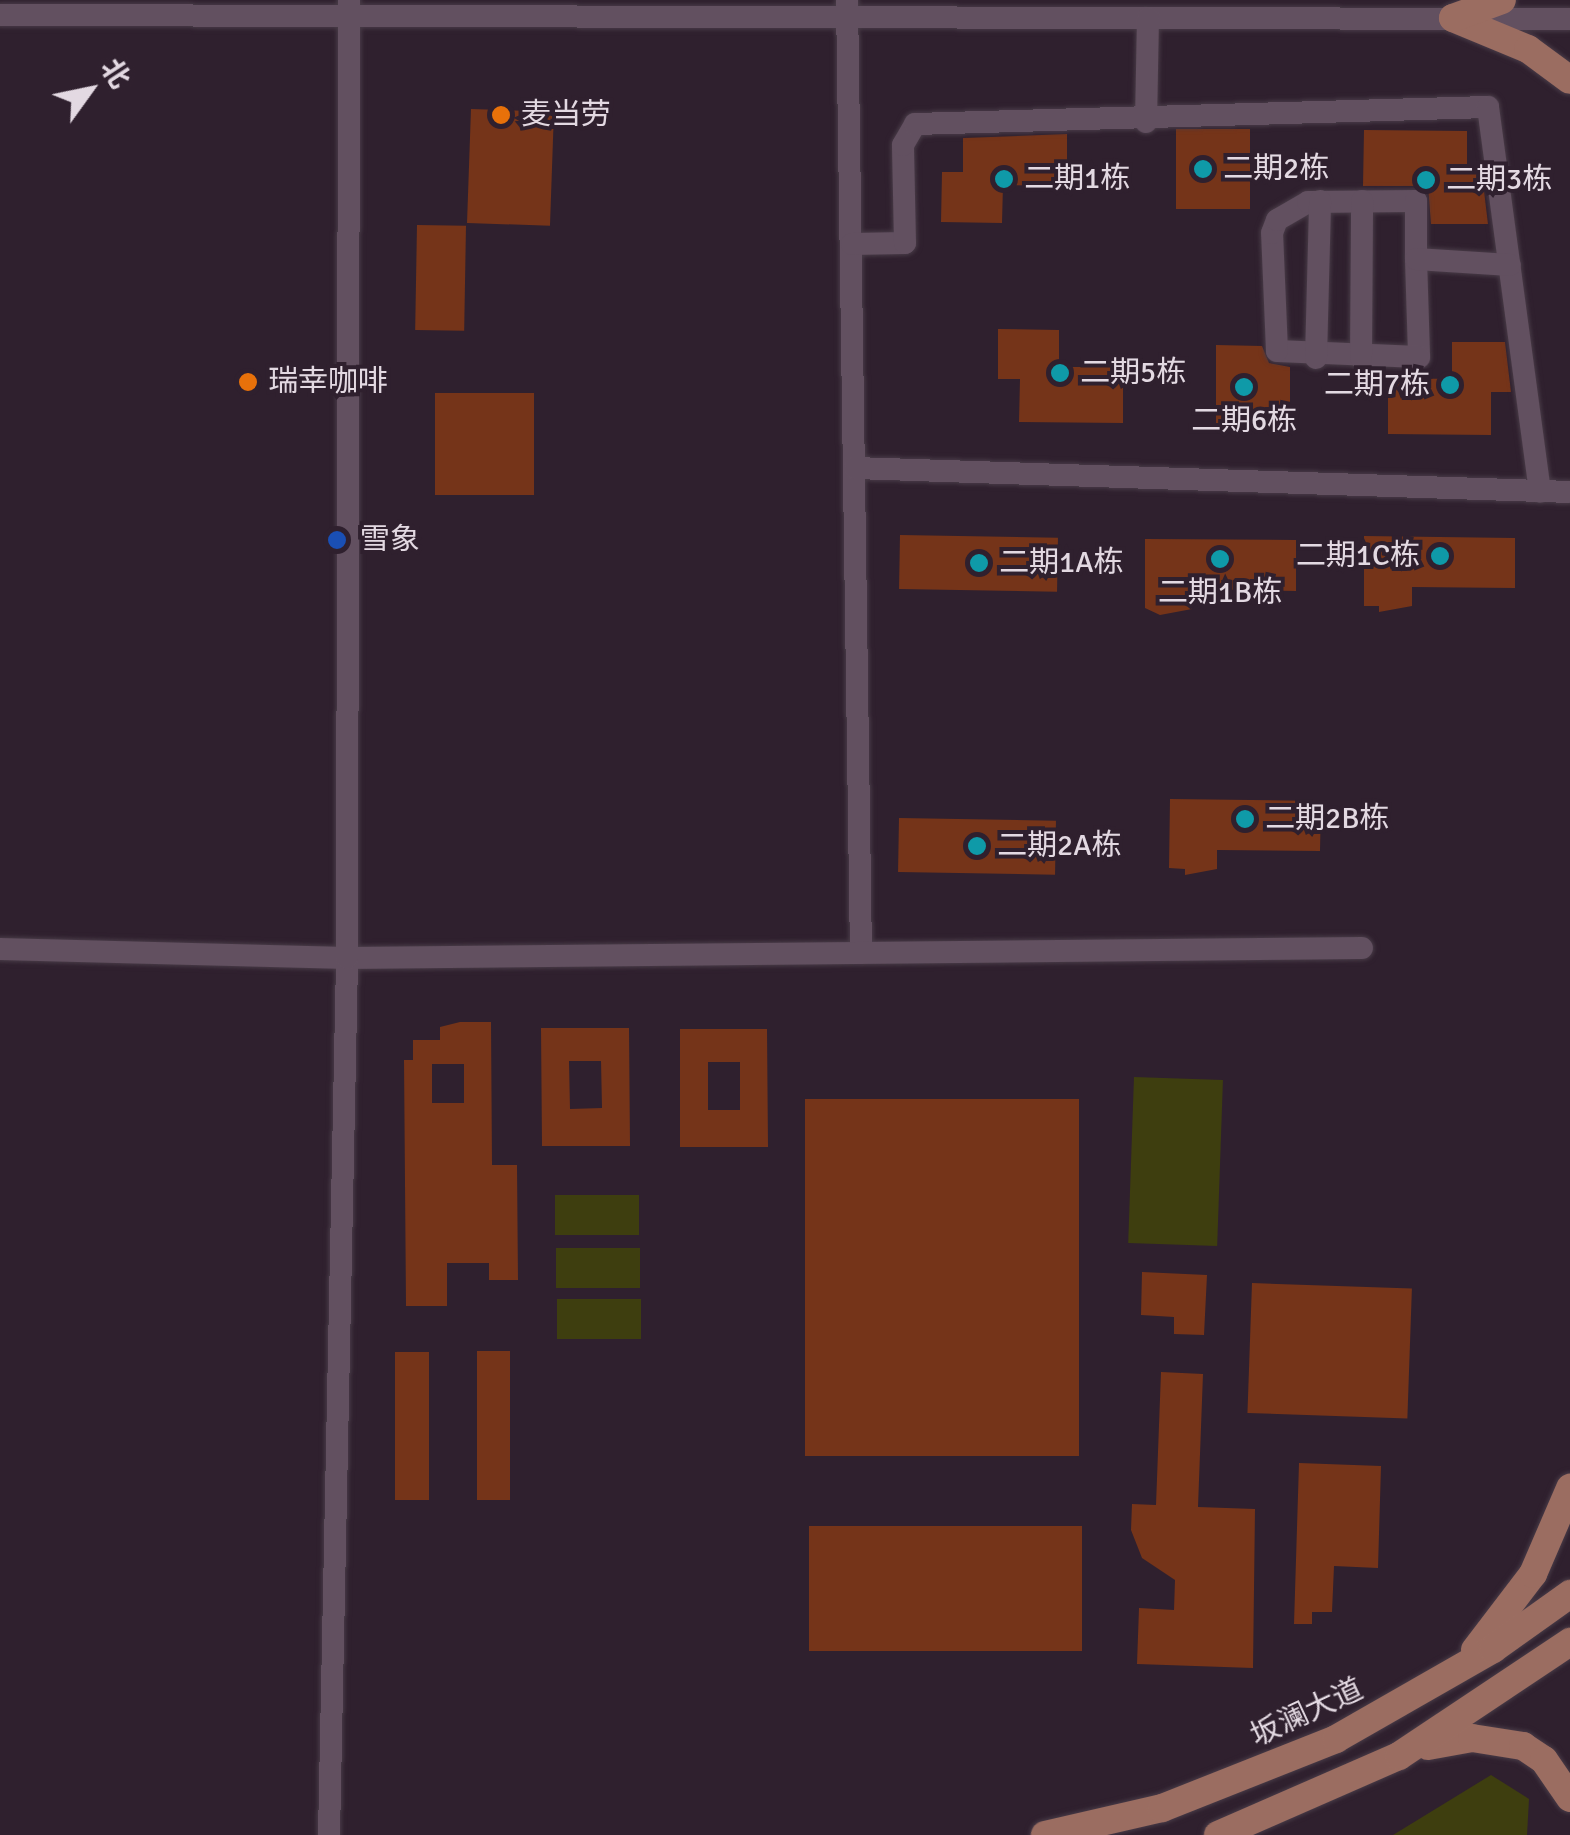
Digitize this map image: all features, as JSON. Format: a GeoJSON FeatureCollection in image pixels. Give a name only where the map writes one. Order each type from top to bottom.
{"type":"FeatureCollection","features":[{"type":"Feature","properties":{"kind":"main road"},"geometry":{"type":"LineString","coordinates":[[1453,18],[1502,0]]}},
{"type":"Feature","properties":{"kind":"main road"},"geometry":{"type":"LineString","coordinates":[[1453,18],[1528,49],[1570,80]]}},
{"type":"Feature","properties":{"kind":"main road"},"geometry":{"type":"LineString","coordinates":[[1444,1678],[1516,1600],[1570,1488]]}},
{"type":"Feature","properties":{"kind":"main road","name":"坂澜大道"},"geometry":{"type":"LineString","coordinates":[[1044,1835],[1162,1808],[1281,1762],[1444,1678],[1570,1594]]}},
{"type":"Feature","properties":{"kind":"main road"},"geometry":{"type":"LineString","coordinates":[[1218,1835],[1399,1756],[1570,1642]]}},
{"type":"Feature","properties":{"kind":"main road"},"geometry":{"type":"LineString","coordinates":[[1399,1756],[1498,1738],[1544,1760],[1570,1798]]}},
{"type":"Feature","properties":{"kind":"street"},"geometry":{"type":"LineString","coordinates":[[0,15],[350,8],[848,9],[1148,18],[1570,18]]}},
{"type":"Feature","properties":{"kind":"street"},"geometry":{"type":"LineString","coordinates":[[329,1835],[347,958],[350,8]]}},
{"type":"Feature","properties":{"kind":"street"},"geometry":{"type":"LineString","coordinates":[[848,9],[861,953]]}},
{"type":"Feature","properties":{"kind":"street"},"geometry":{"type":"LineString","coordinates":[[1146,122],[1148,18]]}},
{"type":"Feature","properties":{"kind":"street"},"geometry":{"type":"LineString","coordinates":[[852,244],[905,244],[904,145],[915,124],[1146,122],[1488,107],[1540,491]]}},
{"type":"Feature","properties":{"kind":"street"},"geometry":{"type":"LineString","coordinates":[[1416,200],[1419,357],[1316,358],[1277,351],[1272,233],[1294,208],[1320,201],[1362,201],[1416,200]]}},
{"type":"Feature","properties":{"kind":"street"},"geometry":{"type":"LineString","coordinates":[[1316,358],[1320,201]]}},
{"type":"Feature","properties":{"kind":"street"},"geometry":{"type":"LineString","coordinates":[[1361,358],[1362,201]]}},
{"type":"Feature","properties":{"kind":"street"},"geometry":{"type":"LineString","coordinates":[[1416,259],[1510,265]]}},
{"type":"Feature","properties":{"kind":"street"},"geometry":{"type":"LineString","coordinates":[[855,468],[1570,492]]}},
{"type":"Feature","properties":{"kind":"street"},"geometry":{"type":"LineString","coordinates":[[0,949],[347,958],[1362,948]]}},
{"type":"Feature","properties":{"kind":"shaded area"},"geometry":{"type":"Polygon","coordinates":[[[1134,1077],[1223,1080],[1217,1246],[1128,1243],[1134,1077]]]}},
{"type":"Feature","properties":{"kind":"shaded area"},"geometry":{"type":"Polygon","coordinates":[[[555,1195],[639,1195],[639,1235],[555,1235],[555,1195]]]}},
{"type":"Feature","properties":{"kind":"shaded area"},"geometry":{"type":"Polygon","coordinates":[[[556,1248],[640,1248],[640,1288],[556,1288],[556,1248]]]}},
{"type":"Feature","properties":{"kind":"shaded area"},"geometry":{"type":"Polygon","coordinates":[[[557,1299],[641,1299],[641,1339],[557,1339],[557,1299]]]}},
{"type":"Feature","properties":{"kind":"shaded area"},"geometry":{"type":"Polygon","coordinates":[[[1491,1775],[1529,1799],[1527,1835],[1393,1835],[1491,1775]]]}},
{"type":"Feature","properties":{"kind":"building"},"geometry":{"type":"Polygon","coordinates":[[[471,109],[554,112],[550,226],[467,223],[471,109]]]}},
{"type":"Feature","properties":{"kind":"building","name":"二期2栋"},"geometry":{"type":"Polygon","coordinates":[[[1176,129],[1250,129],[1250,209],[1176,209],[1176,129]]]}},
{"type":"Feature","properties":{"kind":"building","name":"二期3栋"},"geometry":{"type":"Polygon","coordinates":[[[1364,130],[1467,131],[1467,174],[1482,174],[1488,224],[1431,224],[1428,186],[1363,186],[1364,130]]]}},
{"type":"Feature","properties":{"kind":"building","name":"二期1栋"},"geometry":{"type":"Polygon","coordinates":[[[1067,134],[1067,186],[1003,185],[1002,223],[941,222],[942,172],[963,172],[963,138],[1067,134]]]}},
{"type":"Feature","properties":{"kind":"building"},"geometry":{"type":"Polygon","coordinates":[[[417,225],[466,226],[464,331],[415,330],[417,225]]]}},
{"type":"Feature","properties":{"kind":"building","name":"二期5栋"},"geometry":{"type":"Polygon","coordinates":[[[998,329],[1059,330],[1059,367],[1123,367],[1123,423],[1019,422],[1020,379],[998,379],[998,329]]]}},
{"type":"Feature","properties":{"kind":"building","name":"二期7栋"},"geometry":{"type":"Polygon","coordinates":[[[1452,342],[1505,342],[1511,392],[1491,392],[1491,435],[1388,434],[1388,378],[1452,379],[1452,342]]]}},
{"type":"Feature","properties":{"kind":"building","name":"二期6栋"},"geometry":{"type":"Polygon","coordinates":[[[1216,345],[1262,346],[1269,363],[1290,367],[1290,427],[1216,427],[1216,345]]]}},
{"type":"Feature","properties":{"kind":"building"},"geometry":{"type":"Polygon","coordinates":[[[435,393],[534,393],[534,495],[435,495],[435,393]]]}},
{"type":"Feature","properties":{"kind":"building","name":"二期1A栋"},"geometry":{"type":"Polygon","coordinates":[[[900,535],[1058,538],[1057,592],[899,589],[900,535]]]}},
{"type":"Feature","properties":{"kind":"building","name":"二期1C栋"},"geometry":{"type":"Polygon","coordinates":[[[1364,536],[1515,538],[1515,588],[1412,587],[1412,606],[1379,612],[1379,606],[1364,606],[1364,536]]]}},
{"type":"Feature","properties":{"kind":"building","name":"二期1B栋"},"geometry":{"type":"Polygon","coordinates":[[[1145,539],[1296,540],[1296,591],[1193,589],[1192,609],[1160,615],[1145,608],[1145,539]]]}},
{"type":"Feature","properties":{"kind":"building","name":"二期2B栋"},"geometry":{"type":"Polygon","coordinates":[[[1170,799],[1321,801],[1320,851],[1217,850],[1217,869],[1185,875],[1185,869],[1169,868],[1170,799]]]}},
{"type":"Feature","properties":{"kind":"building","name":"二期2A栋"},"geometry":{"type":"Polygon","coordinates":[[[899,818],[1056,821],[1055,875],[898,872],[899,818]]]}},
{"type":"Feature","properties":{"kind":"building"},"geometry":{"type":"Polygon","coordinates":[[[460,1022],[491,1022],[492,1165],[517,1165],[518,1280],[489,1280],[489,1263],[447,1263],[447,1306],[406,1306],[404,1060],[413,1060],[413,1040],[440,1040],[440,1027],[460,1022]],[[432,1064],[432,1103],[464,1103],[464,1064],[432,1064]]]}},
{"type":"Feature","properties":{"kind":"building"},"geometry":{"type":"Polygon","coordinates":[[[541,1028],[629,1028],[630,1146],[542,1146],[541,1028]],[[569,1061],[570,1109],[602,1108],[601,1061],[569,1061]]]}},
{"type":"Feature","properties":{"kind":"building"},"geometry":{"type":"Polygon","coordinates":[[[680,1029],[767,1029],[768,1147],[680,1147],[680,1029]],[[708,1062],[708,1110],[740,1110],[740,1062],[708,1062]]]}},
{"type":"Feature","properties":{"kind":"building"},"geometry":{"type":"Polygon","coordinates":[[[805,1099],[1079,1099],[1079,1456],[805,1456],[805,1099]]]}},
{"type":"Feature","properties":{"kind":"building"},"geometry":{"type":"Polygon","coordinates":[[[1142,1272],[1207,1275],[1204,1335],[1174,1334],[1174,1317],[1141,1315],[1142,1272]]]}},
{"type":"Feature","properties":{"kind":"building"},"geometry":{"type":"Polygon","coordinates":[[[1252,1283],[1412,1289],[1407,1419],[1247,1413],[1252,1283]]]}},
{"type":"Feature","properties":{"kind":"building"},"geometry":{"type":"Polygon","coordinates":[[[477,1351],[510,1351],[510,1500],[477,1500],[477,1351]]]}},
{"type":"Feature","properties":{"kind":"building"},"geometry":{"type":"Polygon","coordinates":[[[395,1352],[429,1352],[429,1500],[395,1500],[395,1352]]]}},
{"type":"Feature","properties":{"kind":"building"},"geometry":{"type":"Polygon","coordinates":[[[1161,1372],[1203,1374],[1198,1507],[1255,1509],[1253,1668],[1137,1664],[1139,1608],[1174,1610],[1175,1580],[1142,1558],[1131,1530],[1132,1504],[1156,1505],[1161,1372]]]}},
{"type":"Feature","properties":{"kind":"building"},"geometry":{"type":"Polygon","coordinates":[[[1299,1463],[1381,1466],[1378,1568],[1334,1566],[1332,1612],[1312,1612],[1312,1624],[1294,1624],[1299,1463]]]}},
{"type":"Feature","properties":{"kind":"building"},"geometry":{"type":"Polygon","coordinates":[[[809,1526],[1082,1526],[1082,1651],[809,1651],[809,1526]]]}},
{"type":"Feature","properties":{"kind":"place","name":"麦当劳"},"geometry":{"type":"Point","coordinates":[501,115]}},
{"type":"Feature","properties":{"kind":"place","name":"二期2栋"},"geometry":{"type":"Point","coordinates":[1203,169]}},
{"type":"Feature","properties":{"kind":"place","name":"二期1栋"},"geometry":{"type":"Point","coordinates":[1004,179]}},
{"type":"Feature","properties":{"kind":"place","name":"二期3栋"},"geometry":{"type":"Point","coordinates":[1426,180]}},
{"type":"Feature","properties":{"kind":"place","name":"二期5栋"},"geometry":{"type":"Point","coordinates":[1060,373]}},
{"type":"Feature","properties":{"kind":"place","name":"瑞幸咖啡"},"geometry":{"type":"Point","coordinates":[248,382]}},
{"type":"Feature","properties":{"kind":"place","name":"二期7栋"},"geometry":{"type":"Point","coordinates":[1450,385]}},
{"type":"Feature","properties":{"kind":"place","name":"二期6栋"},"geometry":{"type":"Point","coordinates":[1244,387]}},
{"type":"Feature","properties":{"kind":"place","name":"雪象"},"geometry":{"type":"Point","coordinates":[337,540]}},
{"type":"Feature","properties":{"kind":"place","name":"二期1C栋"},"geometry":{"type":"Point","coordinates":[1440,556]}},
{"type":"Feature","properties":{"kind":"place","name":"二期1B栋"},"geometry":{"type":"Point","coordinates":[1220,559]}},
{"type":"Feature","properties":{"kind":"place","name":"二期1A栋"},"geometry":{"type":"Point","coordinates":[979,563]}},
{"type":"Feature","properties":{"kind":"place","name":"二期2B栋"},"geometry":{"type":"Point","coordinates":[1245,819]}},
{"type":"Feature","properties":{"kind":"place","name":"二期2A栋"},"geometry":{"type":"Point","coordinates":[977,846]}}]}
